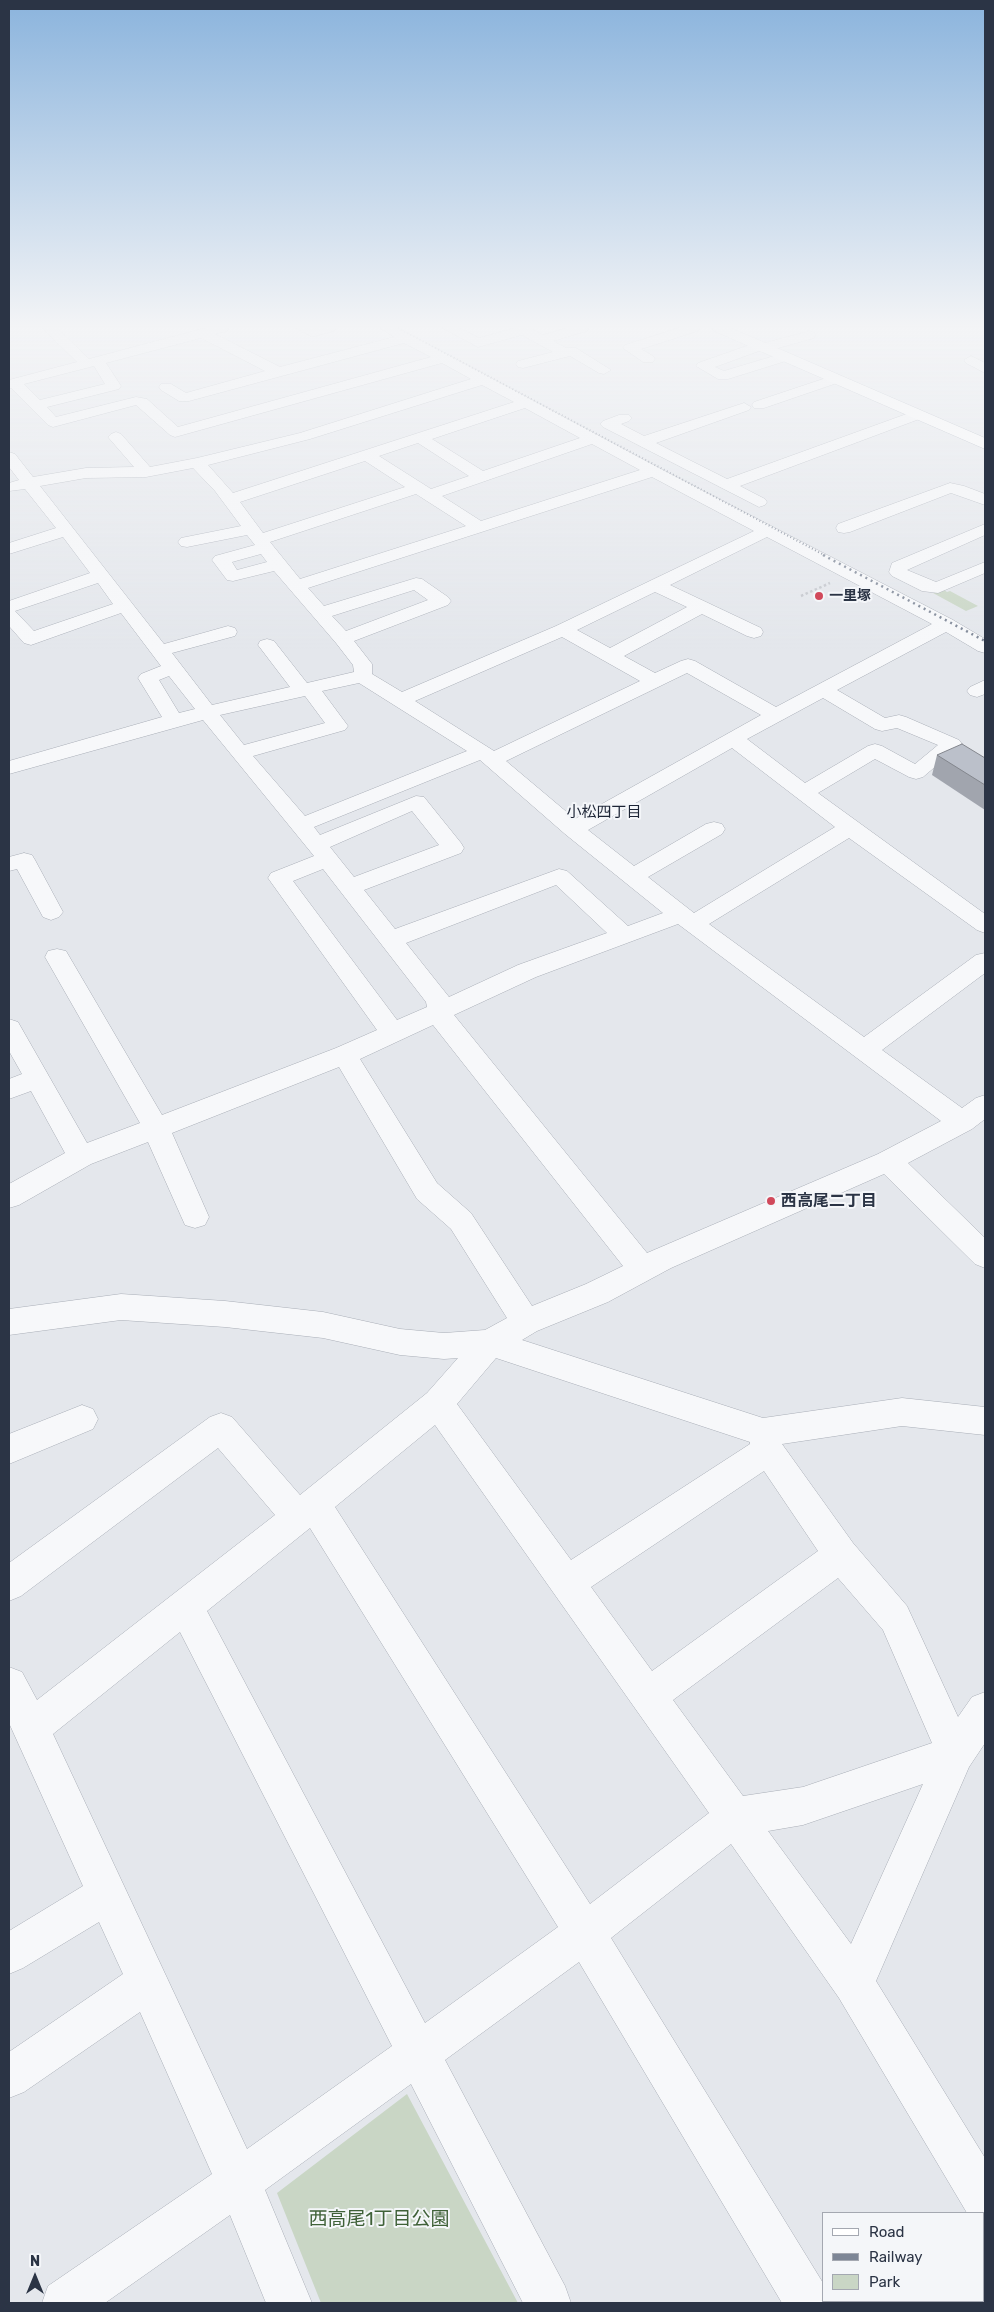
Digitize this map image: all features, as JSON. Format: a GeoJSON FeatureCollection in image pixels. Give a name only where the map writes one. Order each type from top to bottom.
{"type":"FeatureCollection","features":[{"type":"Feature","properties":{"kind":"main road"},"geometry":{"type":"LineString","coordinates":[[966,436],[985,444]]}},
{"type":"Feature","properties":{"kind":"street"},"geometry":{"type":"LineString","coordinates":[[9,489],[27,482],[86,473],[146,472],[198,463],[305,436]]}},
{"type":"Feature","properties":{"kind":"street"},"geometry":{"type":"LineString","coordinates":[[229,500],[426,436]]}},
{"type":"Feature","properties":{"kind":"street"},"geometry":{"type":"LineString","coordinates":[[587,436],[946,624],[985,647]]}},
{"type":"Feature","properties":{"kind":"street"},"geometry":{"type":"LineString","coordinates":[[631,436],[759,502]]}},
{"type":"Feature","properties":{"kind":"street"},"geometry":{"type":"LineString","coordinates":[[643,442],[660,436]]}},
{"type":"Feature","properties":{"kind":"street"},"geometry":{"type":"LineString","coordinates":[[727,485],[860,436]]}},
{"type":"Feature","properties":{"kind":"street"},"geometry":{"type":"LineString","coordinates":[[116,437],[146,472]]}},
{"type":"Feature","properties":{"kind":"street"},"geometry":{"type":"LineString","coordinates":[[420,438],[481,477]]}},
{"type":"Feature","properties":{"kind":"street"},"geometry":{"type":"LineString","coordinates":[[278,565],[233,576],[221,560],[259,539],[481,477],[593,439]]}},
{"type":"Feature","properties":{"kind":"street"},"geometry":{"type":"LineString","coordinates":[[366,455],[479,527]]}},
{"type":"Feature","properties":{"kind":"street"},"geometry":{"type":"LineString","coordinates":[[10,462],[238,753],[301,825],[350,887],[438,1000],[442,1018],[642,1270]]}},
{"type":"Feature","properties":{"kind":"street"},"geometry":{"type":"LineString","coordinates":[[198,463],[229,500],[278,565],[343,639],[362,664],[364,671],[362,676]]}},
{"type":"Feature","properties":{"kind":"street"},"geometry":{"type":"LineString","coordinates":[[296,586],[653,471]]}},
{"type":"Feature","properties":{"kind":"street"},"geometry":{"type":"LineString","coordinates":[[844,528],[950,488],[958,489],[985,500]]}},
{"type":"Feature","properties":{"kind":"street"},"geometry":{"type":"LineString","coordinates":[[985,529],[898,567],[898,572],[928,587],[938,588],[985,567]]}},
{"type":"Feature","properties":{"kind":"street"},"geometry":{"type":"LineString","coordinates":[[401,700],[563,630],[767,530]]}},
{"type":"Feature","properties":{"kind":"street"},"geometry":{"type":"LineString","coordinates":[[9,549],[65,531]]}},
{"type":"Feature","properties":{"kind":"street"},"geometry":{"type":"LineString","coordinates":[[188,542],[259,539]]}},
{"type":"Feature","properties":{"kind":"street"},"geometry":{"type":"LineString","coordinates":[[70,566],[88,560]]}},
{"type":"Feature","properties":{"kind":"street"},"geometry":{"type":"LineString","coordinates":[[9,607],[100,576]]}},
{"type":"Feature","properties":{"kind":"street"},"geometry":{"type":"LineString","coordinates":[[322,614],[416,583],[442,601],[343,639]]}},
{"type":"Feature","properties":{"kind":"street"},"geometry":{"type":"LineString","coordinates":[[655,585],[754,632]]}},
{"type":"Feature","properties":{"kind":"street"},"geometry":{"type":"LineString","coordinates":[[9,615],[31,639],[124,606]]}},
{"type":"Feature","properties":{"kind":"street"},"geometry":{"type":"LineString","coordinates":[[610,656],[701,607]]}},
{"type":"Feature","properties":{"kind":"street"},"geometry":{"type":"LineString","coordinates":[[573,829],[735,740],[776,715],[946,624]]}},
{"type":"Feature","properties":{"kind":"street"},"geometry":{"type":"LineString","coordinates":[[563,630],[654,682]]}},
{"type":"Feature","properties":{"kind":"street"},"geometry":{"type":"LineString","coordinates":[[159,651],[228,632]]}},
{"type":"Feature","properties":{"kind":"street"},"geometry":{"type":"LineString","coordinates":[[238,753],[338,726],[267,645]]}},
{"type":"Feature","properties":{"kind":"street"},"geometry":{"type":"LineString","coordinates":[[301,825],[488,756],[688,665],[776,715]]}},
{"type":"Feature","properties":{"kind":"street"},"geometry":{"type":"LineString","coordinates":[[172,668],[148,678],[174,721]]}},
{"type":"Feature","properties":{"kind":"street"},"geometry":{"type":"LineString","coordinates":[[9,768],[174,721],[362,676],[488,756],[573,829],[687,920],[962,1122]]}},
{"type":"Feature","properties":{"kind":"street"},"geometry":{"type":"LineString","coordinates":[[804,793],[874,750],[916,773],[952,744],[899,721],[882,725],[823,690]]}},
{"type":"Feature","properties":{"kind":"street"},"geometry":{"type":"LineString","coordinates":[[735,740],[849,827],[985,925]]}},
{"type":"Feature","properties":{"kind":"street"},"geometry":{"type":"LineString","coordinates":[[350,887],[453,848],[416,802],[322,852],[279,878],[393,1033]]}},
{"type":"Feature","properties":{"kind":"street"},"geometry":{"type":"LineString","coordinates":[[9,1198],[81,1157],[345,1055],[527,971],[624,935],[687,920],[834,838],[849,827]]}},
{"type":"Feature","properties":{"kind":"street"},"geometry":{"type":"LineString","coordinates":[[632,877],[714,829]]}},
{"type":"Feature","properties":{"kind":"street"},"geometry":{"type":"LineString","coordinates":[[9,864],[24,860],[51,912]]}},
{"type":"Feature","properties":{"kind":"street"},"geometry":{"type":"LineString","coordinates":[[390,940],[559,876],[624,935]]}},
{"type":"Feature","properties":{"kind":"street"},"geometry":{"type":"LineString","coordinates":[[57,956],[156,1128],[195,1217]]}},
{"type":"Feature","properties":{"kind":"street"},"geometry":{"type":"LineString","coordinates":[[865,1049],[985,962]]}},
{"type":"Feature","properties":{"kind":"street"},"geometry":{"type":"LineString","coordinates":[[9,1028],[81,1157]]}},
{"type":"Feature","properties":{"kind":"street"},"geometry":{"type":"LineString","coordinates":[[345,1055],[427,1191],[460,1221],[526,1322]]}},
{"type":"Feature","properties":{"kind":"street"},"geometry":{"type":"LineString","coordinates":[[9,1089],[37,1078]]}},
{"type":"Feature","properties":{"kind":"street"},"geometry":{"type":"LineString","coordinates":[[30,1728],[438,1403],[490,1343],[526,1322],[597,1293],[642,1270],[888,1161],[962,1122],[985,1105]]}},
{"type":"Feature","properties":{"kind":"street"},"geometry":{"type":"LineString","coordinates":[[888,1161],[985,1256]]}},
{"type":"Feature","properties":{"kind":"street"},"geometry":{"type":"LineString","coordinates":[[9,1322],[121,1308],[225,1314],[313,1324],[400,1342],[444,1346],[490,1343],[765,1441],[841,1554],[895,1618],[956,1754]]}},
{"type":"Feature","properties":{"kind":"street"},"geometry":{"type":"LineString","coordinates":[[438,1403],[854,1983],[985,2200]]}},
{"type":"Feature","properties":{"kind":"street"},"geometry":{"type":"LineString","coordinates":[[567,1583],[765,1441],[902,1412],[985,1421]]}},
{"type":"Feature","properties":{"kind":"street"},"geometry":{"type":"LineString","coordinates":[[9,1449],[82,1419]]}},
{"type":"Feature","properties":{"kind":"street"},"geometry":{"type":"LineString","coordinates":[[9,1584],[221,1427],[306,1510],[585,1933],[808,2303]]}},
{"type":"Feature","properties":{"kind":"street"},"geometry":{"type":"LineString","coordinates":[[648,1696],[841,1554]]}},
{"type":"Feature","properties":{"kind":"street"},"geometry":{"type":"LineString","coordinates":[[185,1605],[548,2303]]}},
{"type":"Feature","properties":{"kind":"street"},"geometry":{"type":"LineString","coordinates":[[9,1685],[240,2182],[290,2303]]}},
{"type":"Feature","properties":{"kind":"street"},"geometry":{"type":"LineString","coordinates":[[854,1983],[956,1754],[985,1710]]}},
{"type":"Feature","properties":{"kind":"street"},"geometry":{"type":"LineString","coordinates":[[65,2303],[240,2182],[585,1933],[735,1817],[803,1806],[956,1754]]}},
{"type":"Feature","properties":{"kind":"street"},"geometry":{"type":"LineString","coordinates":[[9,1954],[106,1894]]}},
{"type":"Feature","properties":{"kind":"street"},"geometry":{"type":"LineString","coordinates":[[9,2077],[147,1982]]}},
{"type":"Feature","properties":{"kind":"path"},"geometry":{"type":"LineString","coordinates":[[801,596],[851,574]]}},
{"type":"Feature","properties":{"kind":"green space"},"geometry":{"type":"Polygon","coordinates":[[[943,589],[978,606],[966,611],[933,593],[943,589]]]}},
{"type":"Feature","properties":{"kind":"green space","name":"西高尾1丁目公園"},"geometry":{"type":"Polygon","coordinates":[[[407,2094],[518,2303],[321,2303],[277,2193],[407,2094]]]}},
{"type":"Feature","properties":{"kind":"building"},"geometry":{"type":"Polygon","coordinates":[[[962,744],[985,758],[985,785],[937,755],[962,744]]]}},
{"type":"Feature","properties":{"kind":"railway"},"geometry":{"type":"LineString","coordinates":[[601,436],[826,556]]}},
{"type":"Feature","properties":{"kind":"railway"},"geometry":{"type":"LineString","coordinates":[[823,555],[985,641]]}},
{"type":"Feature","properties":{"kind":"place","name":"一里塚"},"geometry":{"type":"Point","coordinates":[819,596]}},
{"type":"Feature","properties":{"kind":"place","name":"西高尾二丁目"},"geometry":{"type":"Point","coordinates":[771,1201]}},
{"type":"Feature","properties":{"kind":"district","name":"小松四丁目"},"geometry":{"type":"Point","coordinates":[604,813]}}]}
